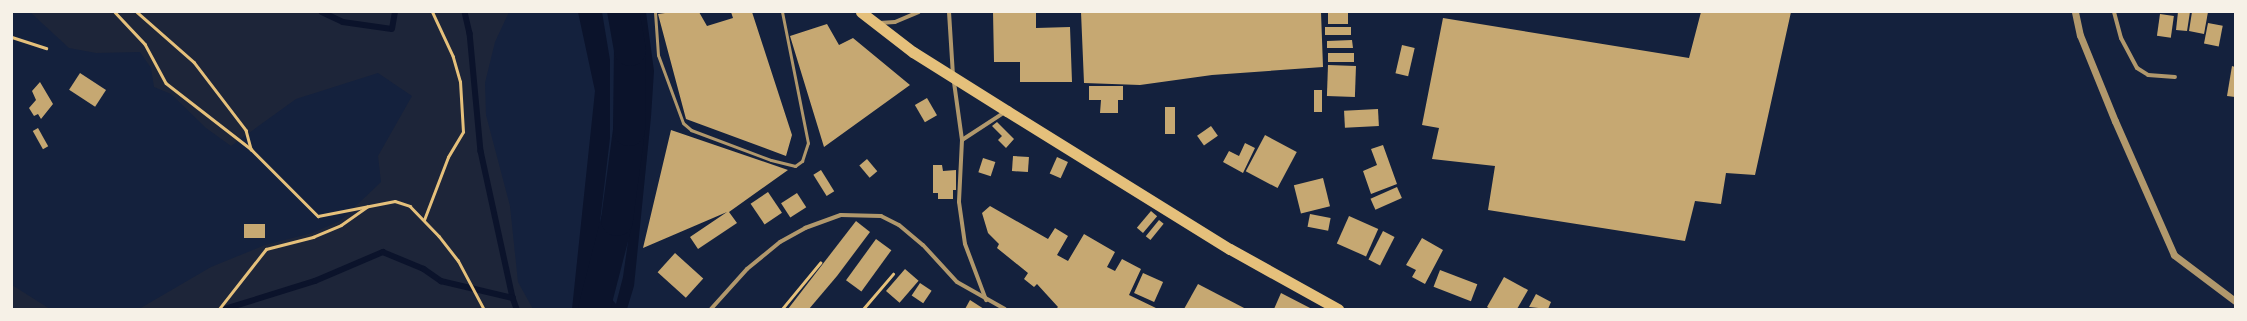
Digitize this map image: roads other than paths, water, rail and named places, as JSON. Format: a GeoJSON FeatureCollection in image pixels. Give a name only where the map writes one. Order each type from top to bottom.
{"type":"FeatureCollection","features":[{"type":"Feature","properties":{"kind":"highway"},"geometry":{"type":"LineString","coordinates":[[861,12],[913,52],[953,75],[1007,111],[1230,249],[1338,309]]}},
{"type":"Feature","properties":{"kind":"street"},"geometry":{"type":"LineString","coordinates":[[873,22],[895,22],[919,12]]}},
{"type":"Feature","properties":{"kind":"street"},"geometry":{"type":"LineString","coordinates":[[948,12],[953,75],[962,140],[959,202],[965,244],[986,300]]}},
{"type":"Feature","properties":{"kind":"street"},"geometry":{"type":"LineString","coordinates":[[2075,12],[2080,35],[2115,121],[2174,255],[2235,301]]}},
{"type":"Feature","properties":{"kind":"street"},"geometry":{"type":"LineString","coordinates":[[2114,12],[2122,38],[2137,68],[2148,75],[2175,77]]}},
{"type":"Feature","properties":{"kind":"street"},"geometry":{"type":"LineString","coordinates":[[962,140],[1007,111]]}},
{"type":"Feature","properties":{"kind":"street"},"geometry":{"type":"LineString","coordinates":[[711,309],[746,269],[780,242],[805,228],[841,215],[881,216],[900,225],[923,245],[957,282],[986,300],[1005,309]]}},
{"type":"Feature","properties":{"kind":"lane"},"geometry":{"type":"LineString","coordinates":[[655,12],[658,55],[683,123],[706,135],[794,166],[802,161],[808,144],[782,12]]}},
{"type":"Feature","properties":{"kind":"waterway"},"geometry":{"type":"LineString","coordinates":[[322,12],[343,22],[392,29],[395,12]]}},
{"type":"Feature","properties":{"kind":"waterway"},"geometry":{"type":"LineString","coordinates":[[465,12],[470,33],[481,151],[513,298],[517,309]]}},
{"type":"Feature","properties":{"kind":"waterway"},"geometry":{"type":"LineString","coordinates":[[594,309],[617,220],[629,130],[630,50],[623,12]]}},
{"type":"Feature","properties":{"kind":"waterway"},"geometry":{"type":"LineString","coordinates":[[225,309],[315,281],[383,252],[424,269],[441,281],[513,298]]}}]}
